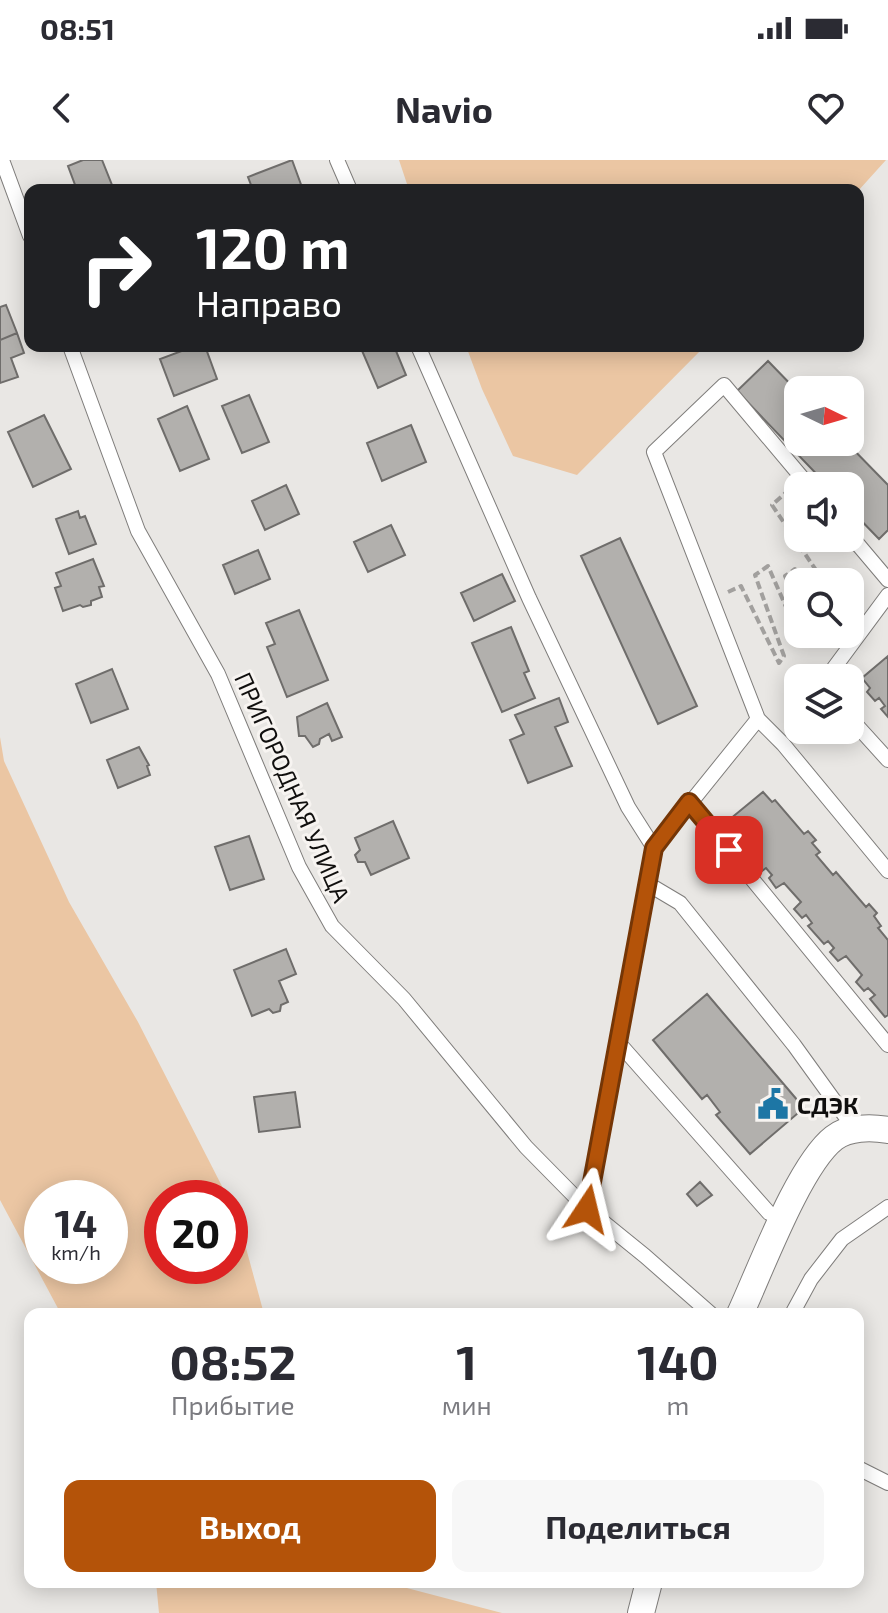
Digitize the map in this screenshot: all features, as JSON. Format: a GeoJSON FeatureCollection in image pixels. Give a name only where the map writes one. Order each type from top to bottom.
{"type":"FeatureCollection","features":[{"type":"Feature","properties":{"kind":"street"},"geometry":{"type":"LineString","coordinates":[[743,1308],[806,1172],[835,1137],[868,1127],[888,1130]]}},
{"type":"Feature","properties":{"kind":"street"},"geometry":{"type":"LineString","coordinates":[[641,1613],[647,1588]]}},
{"type":"Feature","properties":{"kind":"lane"},"geometry":{"type":"LineString","coordinates":[[2,160],[24,220]]}},
{"type":"Feature","properties":{"kind":"lane"},"geometry":{"type":"LineString","coordinates":[[337,160],[347,184]]}},
{"type":"Feature","properties":{"kind":"lane","name":"ПРИГОРОДНАЯ УЛИЦА"},"geometry":{"type":"LineString","coordinates":[[72,352],[138,531],[218,674],[299,867],[332,926],[404,999],[526,1147],[587,1209],[704,1308]]}},
{"type":"Feature","properties":{"kind":"lane"},"geometry":{"type":"LineString","coordinates":[[421,352],[529,598],[628,807],[654,848]]}},
{"type":"Feature","properties":{"kind":"lane"},"geometry":{"type":"LineString","coordinates":[[797,472],[724,385],[654,452],[758,719],[783,744],[888,871]]}},
{"type":"Feature","properties":{"kind":"lane"},"geometry":{"type":"LineString","coordinates":[[864,552],[888,580]]}},
{"type":"Feature","properties":{"kind":"lane"},"geometry":{"type":"LineString","coordinates":[[837,664],[888,595]]}},
{"type":"Feature","properties":{"kind":"lane"},"geometry":{"type":"LineString","coordinates":[[587,1209],[654,848],[758,719]]}},
{"type":"Feature","properties":{"kind":"lane"},"geometry":{"type":"LineString","coordinates":[[864,733],[888,760]]}},
{"type":"Feature","properties":{"kind":"lane"},"geometry":{"type":"LineString","coordinates":[[689,802],[888,1045]]}},
{"type":"Feature","properties":{"kind":"lane"},"geometry":{"type":"LineString","coordinates":[[648,884],[680,903],[794,1045],[856,1131]]}},
{"type":"Feature","properties":{"kind":"lane"},"geometry":{"type":"LineString","coordinates":[[617,1041],[769,1213],[784,1220]]}},
{"type":"Feature","properties":{"kind":"lane"},"geometry":{"type":"LineString","coordinates":[[795,1308],[811,1279],[842,1239],[888,1207]]}},
{"type":"Feature","properties":{"kind":"lane"},"geometry":{"type":"LineString","coordinates":[[864,1471],[888,1483]]}},
{"type":"Feature","properties":{"kind":"path"},"geometry":{"type":"LineString","coordinates":[[784,497],[772,505],[784,523]]}},
{"type":"Feature","properties":{"kind":"path"},"geometry":{"type":"LineString","coordinates":[[711,599],[741,586],[779,663],[784,656],[755,575],[768,566],[784,602]]}},
{"type":"Feature","properties":{"kind":"shaded area"},"geometry":{"type":"Polygon","coordinates":[[[399,160],[886,160],[864,184],[407,184],[399,160]]]}},
{"type":"Feature","properties":{"kind":"shaded area"},"geometry":{"type":"Polygon","coordinates":[[[468,352],[699,352],[577,475],[513,456],[468,352]]]}},
{"type":"Feature","properties":{"kind":"shaded area"},"geometry":{"type":"Polygon","coordinates":[[[0,737],[4,761],[69,902],[138,1022],[219,1180],[144,1180],[144,1284],[248,1284],[248,1255],[262,1308],[58,1308],[45,1284],[128,1284],[128,1180],[24,1180],[24,1245],[0,1200],[0,737]]]}},
{"type":"Feature","properties":{"kind":"shaded area"},"geometry":{"type":"Polygon","coordinates":[[[157,1588],[407,1588],[502,1613],[159,1613],[157,1588]]]}},
{"type":"Feature","properties":{"kind":"building"},"geometry":{"type":"Polygon","coordinates":[[[83,160],[102,160],[112,184],[75,184],[68,166],[83,160]]]}},
{"type":"Feature","properties":{"kind":"building"},"geometry":{"type":"Polygon","coordinates":[[[292,160],[301,184],[251,184],[248,177],[292,160]]]}},
{"type":"Feature","properties":{"kind":"building"},"geometry":{"type":"Polygon","coordinates":[[[6,305],[17,333],[0,340],[0,307],[6,305]]]}},
{"type":"Feature","properties":{"kind":"building"},"geometry":{"type":"Polygon","coordinates":[[[17,333],[24,353],[11,358],[18,377],[0,383],[0,340],[17,333]]]}},
{"type":"Feature","properties":{"kind":"building"},"geometry":{"type":"Polygon","coordinates":[[[179,352],[207,352],[217,379],[174,396],[160,359],[179,352]]]}},
{"type":"Feature","properties":{"kind":"building"},"geometry":{"type":"Polygon","coordinates":[[[363,352],[396,352],[406,375],[378,388],[363,352]]]}},
{"type":"Feature","properties":{"kind":"building"},"geometry":{"type":"Polygon","coordinates":[[[768,361],[784,378],[784,440],[737,391],[768,361]]]}},
{"type":"Feature","properties":{"kind":"building"},"geometry":{"type":"Polygon","coordinates":[[[249,395],[269,442],[242,453],[222,406],[249,395]]]}},
{"type":"Feature","properties":{"kind":"building"},"geometry":{"type":"Polygon","coordinates":[[[187,406],[209,459],[180,471],[158,419],[187,406]]]}},
{"type":"Feature","properties":{"kind":"building"},"geometry":{"type":"Polygon","coordinates":[[[44,415],[71,469],[33,487],[8,432],[44,415]]]}},
{"type":"Feature","properties":{"kind":"building"},"geometry":{"type":"Polygon","coordinates":[[[411,425],[426,462],[382,481],[367,443],[411,425]]]}},
{"type":"Feature","properties":{"kind":"building"},"geometry":{"type":"Polygon","coordinates":[[[799,456],[860,456],[888,485],[888,530],[879,539],[864,523],[864,472],[815,472],[799,456]]]}},
{"type":"Feature","properties":{"kind":"building"},"geometry":{"type":"Polygon","coordinates":[[[286,485],[299,514],[265,530],[252,501],[286,485]]]}},
{"type":"Feature","properties":{"kind":"building"},"geometry":{"type":"Polygon","coordinates":[[[78,511],[80,518],[85,516],[96,544],[69,554],[56,519],[78,511]]]}},
{"type":"Feature","properties":{"kind":"building"},"geometry":{"type":"Polygon","coordinates":[[[391,525],[405,555],[368,572],[354,542],[391,525]]]}},
{"type":"Feature","properties":{"kind":"building"},"geometry":{"type":"Polygon","coordinates":[[[620,538],[697,706],[658,724],[581,556],[620,538]]]}},
{"type":"Feature","properties":{"kind":"building"},"geometry":{"type":"Polygon","coordinates":[[[258,550],[270,579],[235,594],[223,565],[258,550]]]}},
{"type":"Feature","properties":{"kind":"building"},"geometry":{"type":"Polygon","coordinates":[[[93,559],[104,586],[99,587],[102,597],[91,601],[91,605],[63,611],[55,588],[61,586],[56,573],[93,559]]]}},
{"type":"Feature","properties":{"kind":"building"},"geometry":{"type":"Polygon","coordinates":[[[502,574],[515,601],[474,621],[461,593],[502,574]]]}},
{"type":"Feature","properties":{"kind":"building"},"geometry":{"type":"Polygon","coordinates":[[[299,610],[328,680],[287,697],[267,647],[275,644],[266,623],[299,610]]]}},
{"type":"Feature","properties":{"kind":"building"},"geometry":{"type":"Polygon","coordinates":[[[511,627],[529,671],[524,673],[535,698],[502,712],[472,643],[511,627]]]}},
{"type":"Feature","properties":{"kind":"building"},"geometry":{"type":"Polygon","coordinates":[[[888,656],[888,717],[881,709],[885,706],[879,698],[875,701],[867,692],[870,688],[864,676],[888,656]]]}},
{"type":"Feature","properties":{"kind":"building"},"geometry":{"type":"Polygon","coordinates":[[[112,669],[128,709],[91,723],[76,684],[112,669]]]}},
{"type":"Feature","properties":{"kind":"building"},"geometry":{"type":"Polygon","coordinates":[[[559,698],[568,722],[555,727],[572,766],[528,783],[510,740],[524,734],[515,715],[559,698]]]}},
{"type":"Feature","properties":{"kind":"building"},"geometry":{"type":"Polygon","coordinates":[[[327,703],[342,737],[332,741],[329,734],[313,747],[305,736],[299,736],[297,717],[327,703]]]}},
{"type":"Feature","properties":{"kind":"building"},"geometry":{"type":"Polygon","coordinates":[[[139,747],[149,765],[150,775],[118,788],[107,760],[139,747]]]}},
{"type":"Feature","properties":{"kind":"building"},"geometry":{"type":"Polygon","coordinates":[[[763,792],[772,802],[775,800],[804,834],[808,831],[816,840],[812,843],[820,852],[816,855],[833,875],[836,872],[866,907],[869,904],[877,913],[874,916],[881,926],[878,928],[888,940],[888,1015],[885,1017],[870,999],[875,995],[868,988],[864,991],[856,982],[862,975],[846,956],[838,961],[830,952],[834,948],[828,941],[824,944],[808,926],[812,923],[806,915],[802,918],[794,909],[801,902],[784,883],[776,888],[769,878],[772,875],[766,868],[762,871],[747,853],[750,850],[744,842],[740,845],[732,836],[739,829],[730,819],[763,792]]]}},
{"type":"Feature","properties":{"kind":"building"},"geometry":{"type":"Polygon","coordinates":[[[393,821],[409,858],[371,875],[365,862],[358,862],[355,855],[360,850],[355,838],[393,821]]]}},
{"type":"Feature","properties":{"kind":"building"},"geometry":{"type":"Polygon","coordinates":[[[249,836],[264,879],[230,890],[215,847],[249,836]]]}},
{"type":"Feature","properties":{"kind":"building"},"geometry":{"type":"Polygon","coordinates":[[[286,949],[296,974],[279,981],[288,1002],[281,1005],[280,1011],[273,1013],[269,1009],[252,1016],[234,970],[286,949]]]}},
{"type":"Feature","properties":{"kind":"building"},"geometry":{"type":"Polygon","coordinates":[[[707,994],[804,1108],[750,1154],[716,1115],[720,1112],[707,1095],[702,1099],[653,1040],[707,994]]]}},
{"type":"Feature","properties":{"kind":"building"},"geometry":{"type":"Polygon","coordinates":[[[295,1092],[300,1127],[259,1132],[254,1097],[295,1092]]]}},
{"type":"Feature","properties":{"kind":"building"},"geometry":{"type":"Polygon","coordinates":[[[700,1182],[712,1195],[697,1206],[687,1194],[700,1182]]]}},
{"type":"Feature","properties":{"kind":"place","name":"СДЭК"},"geometry":{"type":"Point","coordinates":[773,1104]}},
{"type":"Feature","properties":{"kind":"route"},"geometry":{"type":"LineString","coordinates":[[587,1209],[654,848],[689,802],[729,850]]}}]}
